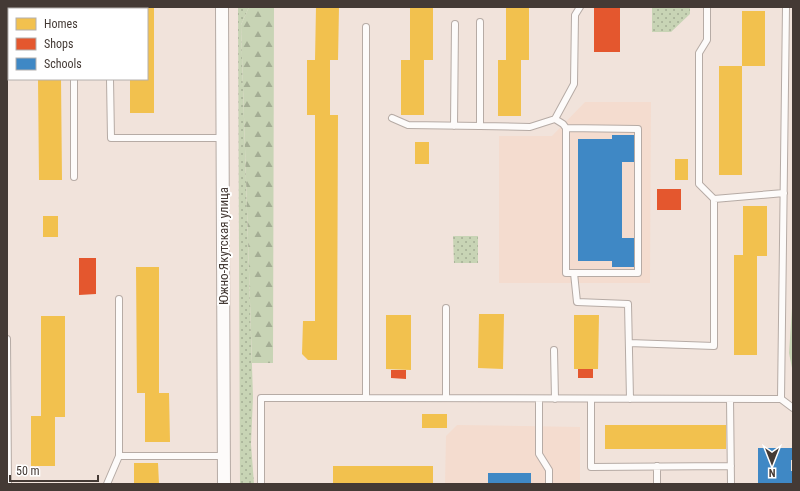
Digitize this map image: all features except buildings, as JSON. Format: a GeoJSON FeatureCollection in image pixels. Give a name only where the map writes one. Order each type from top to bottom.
{"type":"FeatureCollection","features":[{"type":"Feature","properties":{"kind":"street","name":"Южно-Якутская улица"},"geometry":{"type":"LineString","coordinates":[[222,7],[224,484]]}},
{"type":"Feature","properties":{"kind":"lane"},"geometry":{"type":"LineString","coordinates":[[392,118],[408,125],[530,127],[555,119],[574,84],[575,15],[580,7]]}},
{"type":"Feature","properties":{"kind":"lane"},"geometry":{"type":"LineString","coordinates":[[629,343],[714,346],[714,199],[699,184],[699,53],[707,40],[707,7]]}},
{"type":"Feature","properties":{"kind":"lane"},"geometry":{"type":"LineString","coordinates":[[781,399],[786,7]]}},
{"type":"Feature","properties":{"kind":"lane"},"geometry":{"type":"LineString","coordinates":[[480,22],[480,126]]}},
{"type":"Feature","properties":{"kind":"lane"},"geometry":{"type":"LineString","coordinates":[[454,126],[455,24]]}},
{"type":"Feature","properties":{"kind":"lane"},"geometry":{"type":"LineString","coordinates":[[366,28],[366,398]]}},
{"type":"Feature","properties":{"kind":"lane"},"geometry":{"type":"LineString","coordinates":[[74,80],[74,177]]}},
{"type":"Feature","properties":{"kind":"lane"},"geometry":{"type":"LineString","coordinates":[[110,80],[111,138],[223,138]]}},
{"type":"Feature","properties":{"kind":"lane"},"geometry":{"type":"LineString","coordinates":[[555,119],[566,128],[566,273],[638,273],[638,129],[566,128]]}},
{"type":"Feature","properties":{"kind":"lane"},"geometry":{"type":"LineString","coordinates":[[714,199],[784,193]]}},
{"type":"Feature","properties":{"kind":"lane"},"geometry":{"type":"LineString","coordinates":[[574,273],[577,302],[628,304],[630,399]]}},
{"type":"Feature","properties":{"kind":"lane"},"geometry":{"type":"LineString","coordinates":[[107,484],[119,456],[118,299]]}},
{"type":"Feature","properties":{"kind":"lane"},"geometry":{"type":"LineString","coordinates":[[446,308],[446,398]]}},
{"type":"Feature","properties":{"kind":"lane"},"geometry":{"type":"LineString","coordinates":[[8,339],[8,484]]}},
{"type":"Feature","properties":{"kind":"lane"},"geometry":{"type":"LineString","coordinates":[[554,350],[555,399]]}},
{"type":"Feature","properties":{"kind":"lane"},"geometry":{"type":"LineString","coordinates":[[261,484],[261,398],[781,399],[793,408]]}},
{"type":"Feature","properties":{"kind":"lane"},"geometry":{"type":"LineString","coordinates":[[540,399],[539,454],[549,470],[549,484]]}},
{"type":"Feature","properties":{"kind":"lane"},"geometry":{"type":"LineString","coordinates":[[591,399],[591,467],[731,466]]}},
{"type":"Feature","properties":{"kind":"lane"},"geometry":{"type":"LineString","coordinates":[[730,399],[731,484]]}},
{"type":"Feature","properties":{"kind":"lane"},"geometry":{"type":"LineString","coordinates":[[119,456],[224,456]]}},
{"type":"Feature","properties":{"kind":"lane"},"geometry":{"type":"LineString","coordinates":[[657,466],[657,484]]}},
{"type":"Feature","properties":{"kind":"shaded area"},"geometry":{"type":"Polygon","coordinates":[[[585,102],[651,102],[650,283],[499,283],[499,136],[552,136],[585,102]]]}},
{"type":"Feature","properties":{"kind":"shaded area"},"geometry":{"type":"Polygon","coordinates":[[[457,425],[580,427],[580,483],[597,484],[445,484],[446,436],[457,425]]]}},
{"type":"Feature","properties":{"kind":"green space"},"geometry":{"type":"Polygon","coordinates":[[[238,7],[249,7],[241,25],[253,397],[251,444],[254,484],[240,484],[238,7]]]}},
{"type":"Feature","properties":{"kind":"green space"},"geometry":{"type":"Polygon","coordinates":[[[249,7],[274,7],[273,363],[252,363],[241,25],[249,7]]]}},
{"type":"Feature","properties":{"kind":"green space"},"geometry":{"type":"Polygon","coordinates":[[[652,7],[690,7],[690,14],[671,32],[652,32],[652,7]]]}},
{"type":"Feature","properties":{"kind":"green space"},"geometry":{"type":"Polygon","coordinates":[[[453,236],[478,236],[478,263],[454,263],[453,236]]]}},
{"type":"Feature","properties":{"kind":"green space"},"geometry":{"type":"Polygon","coordinates":[[[793,304],[793,373],[789,353],[793,304]]]}}]}
